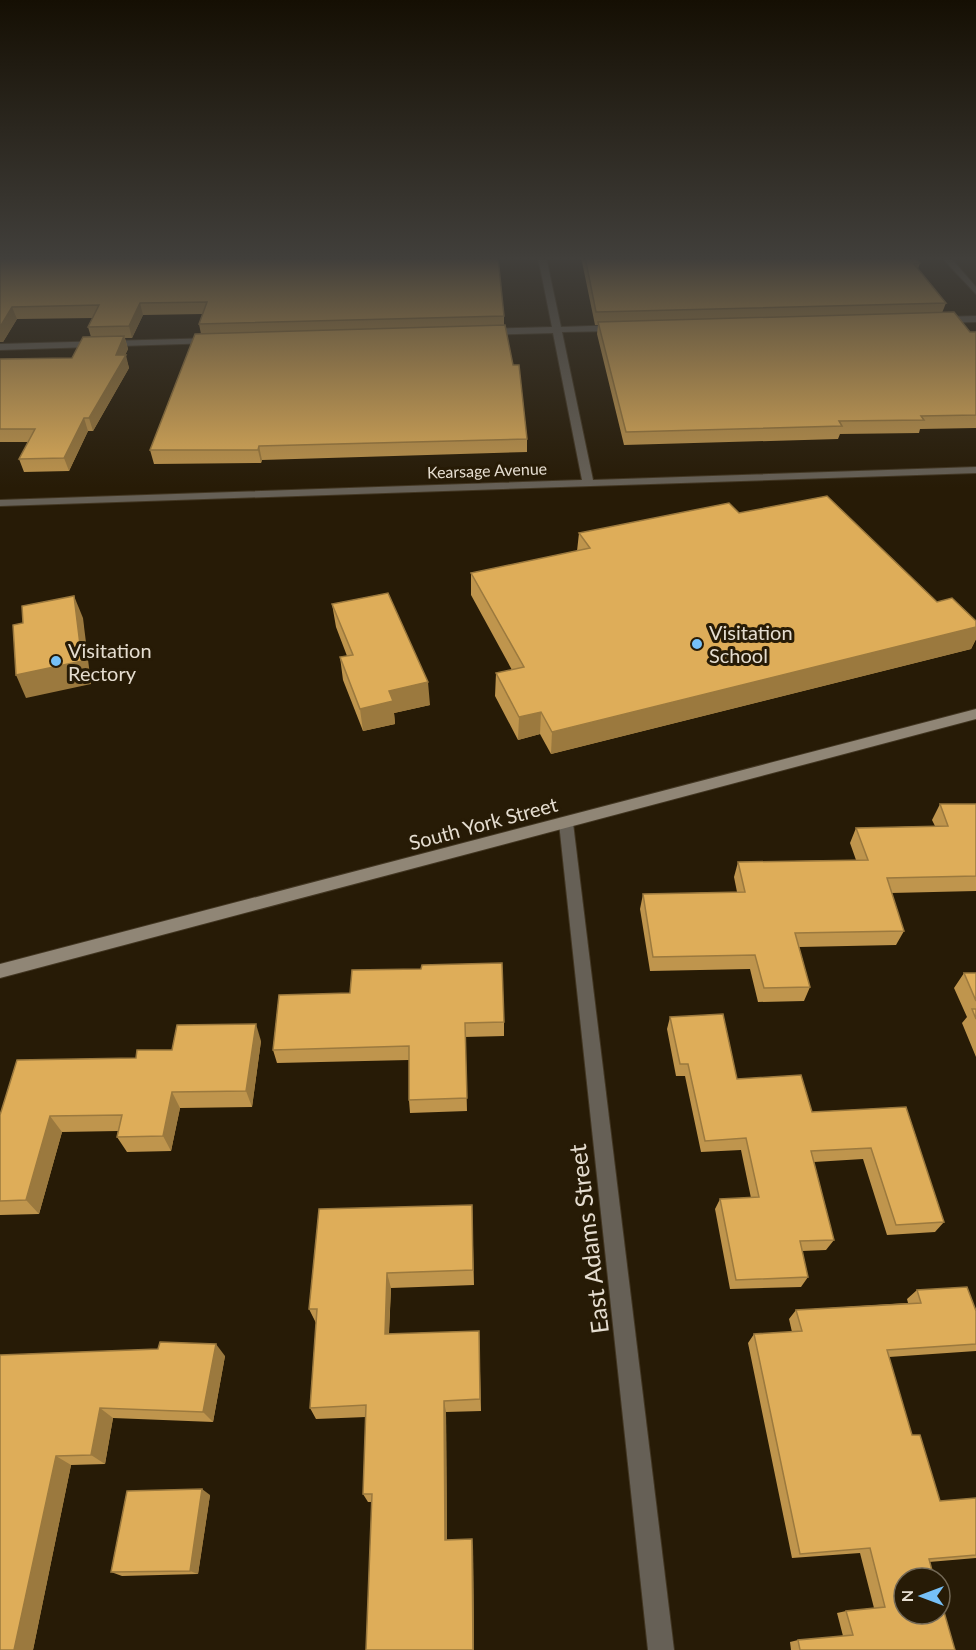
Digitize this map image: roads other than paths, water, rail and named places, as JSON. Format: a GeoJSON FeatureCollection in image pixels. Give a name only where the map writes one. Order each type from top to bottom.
{"type":"FeatureCollection","features":[{"type":"Feature","properties":{"kind":"main road","name":"South York Street"},"geometry":{"type":"LineString","coordinates":[[0,971],[976,714]]}},
{"type":"Feature","properties":{"kind":"street"},"geometry":{"type":"LineString","coordinates":[[558,334],[588,482]]}},
{"type":"Feature","properties":{"kind":"street"},"geometry":{"type":"LineString","coordinates":[[0,347],[225,340]]}},
{"type":"Feature","properties":{"kind":"street","name":"Kearsage Avenue"},"geometry":{"type":"LineString","coordinates":[[0,503],[976,470]]}},
{"type":"Feature","properties":{"kind":"street","name":"East Adams Street"},"geometry":{"type":"LineString","coordinates":[[566,823],[661,1650]]}},
{"type":"Feature","properties":{"kind":"place","name":"Visitation School"},"geometry":{"type":"Point","coordinates":[697,644]}},
{"type":"Feature","properties":{"kind":"place","name":"Visitation Rectory"},"geometry":{"type":"Point","coordinates":[56,661]}}]}
